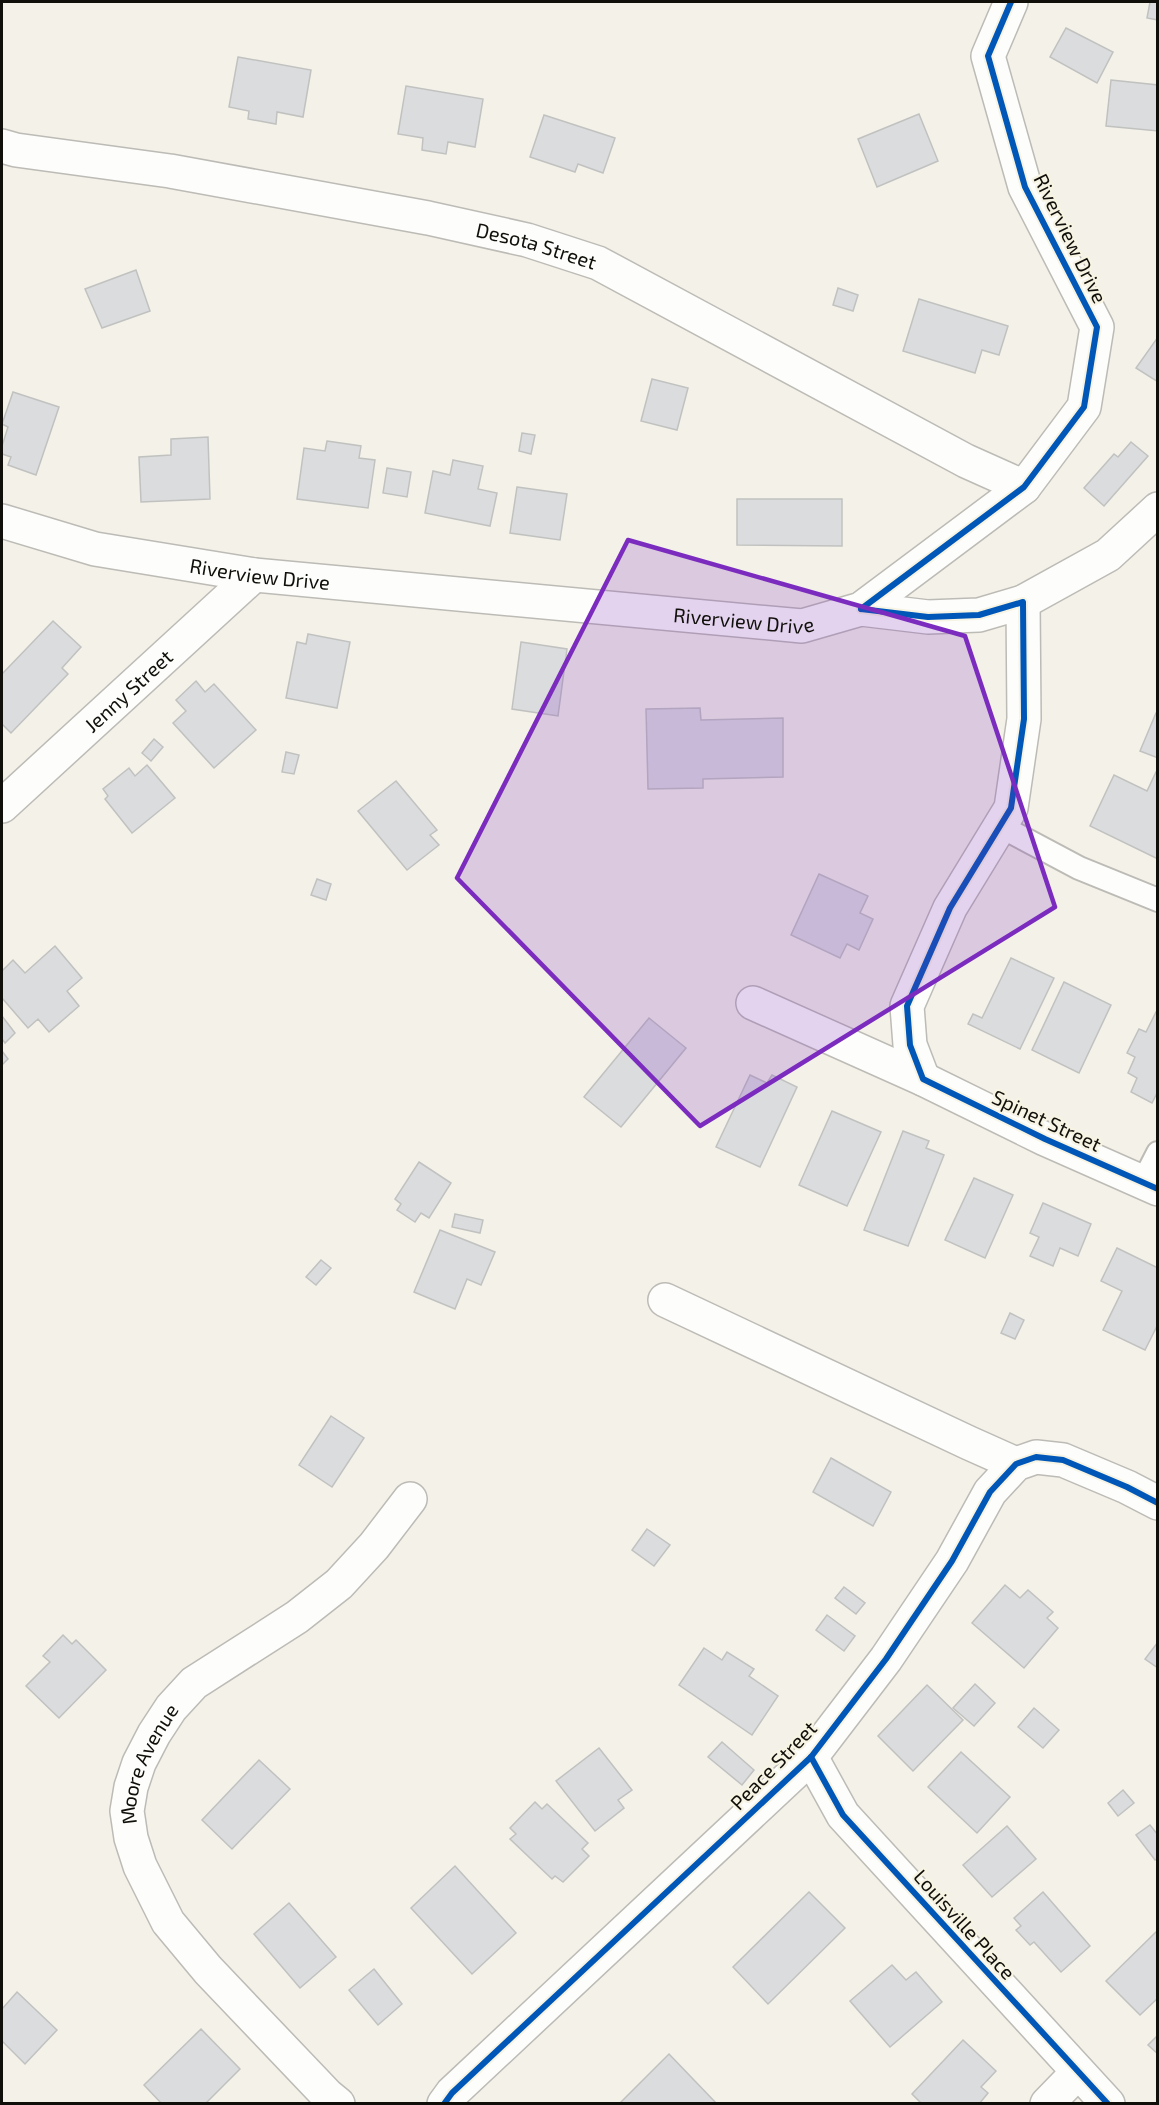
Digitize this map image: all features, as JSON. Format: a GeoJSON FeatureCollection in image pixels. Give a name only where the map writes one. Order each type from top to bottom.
{"type":"FeatureCollection","features":[{"type":"Feature","properties":{"kind":"street","name":"Riverview Drive"},"geometry":{"type":"LineString","coordinates":[[2,521],[95,549],[254,575],[802,626],[861,609],[1024,487],[1084,407],[1096,327],[1025,187],[988,56],[1011,2]]}},
{"type":"Feature","properties":{"kind":"street","name":"Desota Street"},"geometry":{"type":"LineString","coordinates":[[2,146],[16,150],[170,171],[428,218],[527,240],[598,263],[966,461],[1024,487]]}},
{"type":"Feature","properties":{"kind":"street"},"geometry":{"type":"LineString","coordinates":[[861,609],[928,617],[979,615],[1023,602],[1108,555],[1158,509]]}},
{"type":"Feature","properties":{"kind":"street","name":"Jenny Street"},"geometry":{"type":"LineString","coordinates":[[2,806],[254,575]]}},
{"type":"Feature","properties":{"kind":"street"},"geometry":{"type":"LineString","coordinates":[[923,1079],[910,1045],[907,1006],[950,908],[1011,808],[1024,719],[1023,602]]}},
{"type":"Feature","properties":{"kind":"street","name":"Spinet Street"},"geometry":{"type":"LineString","coordinates":[[753,1003],[923,1079],[1150,1186]]}},
{"type":"Feature","properties":{"kind":"street"},"geometry":{"type":"LineString","coordinates":[[664,1300],[1016,1464],[1036,1457],[1064,1460],[1158,1503]]}},
{"type":"Feature","properties":{"kind":"street","name":"Peace Street"},"geometry":{"type":"LineString","coordinates":[[444,2103],[460,2085],[811,1757],[886,1659],[952,1561],[990,1492],[1016,1464]]}},
{"type":"Feature","properties":{"kind":"street","name":"Moore Avenue"},"geometry":{"type":"LineString","coordinates":[[338,2103],[327,2095],[208,1970],[168,1922],[140,1866],[130,1838],[127,1811],[130,1786],[139,1763],[171,1708],[194,1683],[297,1617],[339,1584],[374,1546],[410,1499]]}},
{"type":"Feature","properties":{"kind":"street","name":"Louisville Place"},"geometry":{"type":"LineString","coordinates":[[811,1757],[843,1815],[1108,2103]]}},
{"type":"Feature","properties":{"kind":"street"},"geometry":{"type":"LineString","coordinates":[[1047,2103],[1078,2072]]}},
{"type":"Feature","properties":{"kind":"lane"},"geometry":{"type":"LineString","coordinates":[[1000,826],[1079,868],[1158,900]]}},
{"type":"Feature","properties":{"kind":"lane"},"geometry":{"type":"LineString","coordinates":[[1150,1186],[1158,1153]]}},
{"type":"Feature","properties":{"kind":"highlighted area"},"geometry":{"type":"Polygon","coordinates":[[[628,540],[965,636],[1055,907],[700,1126],[457,878],[628,540]]]}},
{"type":"Feature","properties":{"kind":"building"},"geometry":{"type":"Polygon","coordinates":[[[1150,2],[1158,2],[1158,20],[1147,18],[1150,2]]]}},
{"type":"Feature","properties":{"kind":"building"},"geometry":{"type":"Polygon","coordinates":[[[1066,28],[1113,52],[1097,83],[1050,57],[1066,28]]]}},
{"type":"Feature","properties":{"kind":"building"},"geometry":{"type":"Polygon","coordinates":[[[238,57],[311,70],[303,117],[277,112],[276,124],[248,119],[249,111],[229,107],[238,57]]]}},
{"type":"Feature","properties":{"kind":"building"},"geometry":{"type":"Polygon","coordinates":[[[1111,80],[1158,85],[1158,131],[1106,126],[1111,80]]]}},
{"type":"Feature","properties":{"kind":"building"},"geometry":{"type":"Polygon","coordinates":[[[406,86],[483,99],[475,147],[448,142],[446,154],[422,150],[423,138],[398,134],[406,86]]]}},
{"type":"Feature","properties":{"kind":"building"},"geometry":{"type":"Polygon","coordinates":[[[919,114],[938,161],[877,187],[858,139],[919,114]]]}},
{"type":"Feature","properties":{"kind":"building"},"geometry":{"type":"Polygon","coordinates":[[[544,115],[615,138],[603,173],[578,164],[575,172],[530,157],[544,115]]]}},
{"type":"Feature","properties":{"kind":"building"},"geometry":{"type":"Polygon","coordinates":[[[136,270],[150,311],[102,328],[85,289],[136,270]]]}},
{"type":"Feature","properties":{"kind":"building"},"geometry":{"type":"Polygon","coordinates":[[[838,288],[858,295],[853,311],[833,305],[838,288]]]}},
{"type":"Feature","properties":{"kind":"building"},"geometry":{"type":"Polygon","coordinates":[[[919,299],[1008,326],[999,355],[982,350],[975,373],[903,351],[919,299]]]}},
{"type":"Feature","properties":{"kind":"building"},"geometry":{"type":"Polygon","coordinates":[[[1158,337],[1158,382],[1136,368],[1158,337]]]}},
{"type":"Feature","properties":{"kind":"building"},"geometry":{"type":"Polygon","coordinates":[[[652,379],[688,388],[677,430],[641,421],[652,379]]]}},
{"type":"Feature","properties":{"kind":"building"},"geometry":{"type":"Polygon","coordinates":[[[13,392],[59,407],[36,475],[8,465],[11,457],[2,454],[8,427],[2,424],[13,392]]]}},
{"type":"Feature","properties":{"kind":"building"},"geometry":{"type":"Polygon","coordinates":[[[522,433],[535,435],[531,454],[519,451],[522,433]]]}},
{"type":"Feature","properties":{"kind":"building"},"geometry":{"type":"Polygon","coordinates":[[[208,437],[210,499],[141,502],[139,457],[171,455],[171,439],[208,437]]]}},
{"type":"Feature","properties":{"kind":"building"},"geometry":{"type":"Polygon","coordinates":[[[327,441],[361,446],[359,458],[375,460],[368,508],[297,499],[304,448],[325,451],[327,441]]]}},
{"type":"Feature","properties":{"kind":"building"},"geometry":{"type":"Polygon","coordinates":[[[1131,442],[1148,456],[1104,506],[1084,488],[1114,454],[1118,457],[1131,442]]]}},
{"type":"Feature","properties":{"kind":"building"},"geometry":{"type":"Polygon","coordinates":[[[453,460],[483,466],[478,489],[497,493],[490,526],[425,513],[433,471],[450,475],[453,460]]]}},
{"type":"Feature","properties":{"kind":"building"},"geometry":{"type":"Polygon","coordinates":[[[387,468],[411,472],[407,497],[383,493],[387,468]]]}},
{"type":"Feature","properties":{"kind":"building"},"geometry":{"type":"Polygon","coordinates":[[[517,487],[567,494],[560,540],[510,533],[517,487]]]}},
{"type":"Feature","properties":{"kind":"building"},"geometry":{"type":"Polygon","coordinates":[[[737,499],[842,499],[842,546],[737,545],[737,499]]]}},
{"type":"Feature","properties":{"kind":"building"},"geometry":{"type":"Polygon","coordinates":[[[53,621],[81,647],[62,668],[68,674],[11,733],[2,724],[2,674],[53,621]]]}},
{"type":"Feature","properties":{"kind":"building"},"geometry":{"type":"Polygon","coordinates":[[[308,634],[350,642],[337,708],[286,698],[297,642],[306,644],[308,634]]]}},
{"type":"Feature","properties":{"kind":"building"},"geometry":{"type":"Polygon","coordinates":[[[521,642],[567,649],[558,716],[512,709],[521,642]]]}},
{"type":"Feature","properties":{"kind":"building"},"geometry":{"type":"Polygon","coordinates":[[[196,681],[205,692],[214,684],[256,730],[214,768],[173,723],[186,711],[176,700],[196,681]]]}},
{"type":"Feature","properties":{"kind":"building"},"geometry":{"type":"Polygon","coordinates":[[[700,708],[701,720],[783,718],[783,777],[703,779],[703,788],[648,789],[646,709],[700,708]]]}},
{"type":"Feature","properties":{"kind":"building"},"geometry":{"type":"Polygon","coordinates":[[[1156,713],[1158,713],[1158,758],[1140,751],[1156,713]]]}},
{"type":"Feature","properties":{"kind":"building"},"geometry":{"type":"Polygon","coordinates":[[[154,739],[163,747],[151,761],[142,753],[154,739]]]}},
{"type":"Feature","properties":{"kind":"building"},"geometry":{"type":"Polygon","coordinates":[[[286,752],[299,755],[294,774],[282,772],[286,752]]]}},
{"type":"Feature","properties":{"kind":"building"},"geometry":{"type":"Polygon","coordinates":[[[147,765],[175,798],[132,833],[105,799],[108,796],[103,789],[129,768],[135,776],[147,765]]]}},
{"type":"Feature","properties":{"kind":"building"},"geometry":{"type":"Polygon","coordinates":[[[1156,772],[1158,773],[1158,859],[1090,826],[1114,775],[1147,791],[1156,772]]]}},
{"type":"Feature","properties":{"kind":"building"},"geometry":{"type":"Polygon","coordinates":[[[396,781],[437,830],[430,835],[439,845],[407,870],[358,811],[396,781]]]}},
{"type":"Feature","properties":{"kind":"building"},"geometry":{"type":"Polygon","coordinates":[[[819,874],[868,896],[860,913],[873,919],[859,950],[847,944],[840,958],[791,935],[819,874]]]}},
{"type":"Feature","properties":{"kind":"building"},"geometry":{"type":"Polygon","coordinates":[[[317,879],[331,884],[326,900],[311,895],[317,879]]]}},
{"type":"Feature","properties":{"kind":"building"},"geometry":{"type":"Polygon","coordinates":[[[55,946],[82,978],[67,991],[79,1006],[49,1032],[38,1019],[28,1028],[2,998],[2,971],[13,960],[25,973],[55,946]]]}},
{"type":"Feature","properties":{"kind":"building"},"geometry":{"type":"Polygon","coordinates":[[[1011,958],[1054,978],[1020,1049],[968,1024],[973,1014],[982,1018],[1011,958]]]}},
{"type":"Feature","properties":{"kind":"building"},"geometry":{"type":"Polygon","coordinates":[[[1064,982],[1111,1005],[1079,1073],[1032,1050],[1064,982]]]}},
{"type":"Feature","properties":{"kind":"building"},"geometry":{"type":"Polygon","coordinates":[[[1156,1012],[1158,1013],[1158,1091],[1152,1103],[1131,1092],[1137,1078],[1128,1073],[1135,1057],[1127,1053],[1139,1029],[1146,1032],[1156,1012]]]}},
{"type":"Feature","properties":{"kind":"building"},"geometry":{"type":"Polygon","coordinates":[[[2,1016],[15,1033],[5,1043],[2,1039],[2,1016]]]}},
{"type":"Feature","properties":{"kind":"building"},"geometry":{"type":"Polygon","coordinates":[[[649,1018],[686,1048],[621,1127],[584,1097],[649,1018]]]}},
{"type":"Feature","properties":{"kind":"building"},"geometry":{"type":"Polygon","coordinates":[[[2,1051],[8,1059],[2,1065],[2,1051]]]}},
{"type":"Feature","properties":{"kind":"building"},"geometry":{"type":"Polygon","coordinates":[[[750,1075],[767,1083],[772,1075],[797,1087],[760,1167],[716,1147],[750,1075]]]}},
{"type":"Feature","properties":{"kind":"building"},"geometry":{"type":"Polygon","coordinates":[[[832,1111],[881,1132],[847,1206],[799,1185],[832,1111]]]}},
{"type":"Feature","properties":{"kind":"building"},"geometry":{"type":"Polygon","coordinates":[[[903,1131],[929,1141],[926,1148],[944,1155],[908,1246],[864,1230],[903,1131]]]}},
{"type":"Feature","properties":{"kind":"building"},"geometry":{"type":"Polygon","coordinates":[[[419,1162],[451,1183],[429,1218],[421,1213],[415,1222],[397,1210],[401,1204],[395,1199],[419,1162]]]}},
{"type":"Feature","properties":{"kind":"building"},"geometry":{"type":"Polygon","coordinates":[[[974,1178],[1013,1195],[985,1258],[945,1240],[974,1178]]]}},
{"type":"Feature","properties":{"kind":"building"},"geometry":{"type":"Polygon","coordinates":[[[1043,1203],[1091,1224],[1078,1256],[1060,1248],[1053,1266],[1030,1256],[1039,1237],[1030,1233],[1043,1203]]]}},
{"type":"Feature","properties":{"kind":"building"},"geometry":{"type":"Polygon","coordinates":[[[455,1214],[483,1220],[480,1233],[452,1227],[455,1214]]]}},
{"type":"Feature","properties":{"kind":"building"},"geometry":{"type":"Polygon","coordinates":[[[440,1230],[495,1252],[481,1285],[467,1279],[455,1309],[414,1292],[440,1230]]]}},
{"type":"Feature","properties":{"kind":"building"},"geometry":{"type":"Polygon","coordinates":[[[1117,1248],[1158,1268],[1158,1324],[1145,1350],[1103,1330],[1122,1291],[1101,1281],[1117,1248]]]}},
{"type":"Feature","properties":{"kind":"building"},"geometry":{"type":"Polygon","coordinates":[[[321,1260],[331,1268],[316,1285],[306,1277],[321,1260]]]}},
{"type":"Feature","properties":{"kind":"building"},"geometry":{"type":"Polygon","coordinates":[[[1010,1313],[1024,1320],[1015,1339],[1001,1333],[1010,1313]]]}},
{"type":"Feature","properties":{"kind":"building"},"geometry":{"type":"Polygon","coordinates":[[[331,1416],[364,1438],[332,1487],[299,1465],[331,1416]]]}},
{"type":"Feature","properties":{"kind":"building"},"geometry":{"type":"Polygon","coordinates":[[[831,1458],[891,1492],[873,1526],[813,1492],[831,1458]]]}},
{"type":"Feature","properties":{"kind":"building"},"geometry":{"type":"Polygon","coordinates":[[[647,1529],[670,1545],[654,1566],[632,1550],[647,1529]]]}},
{"type":"Feature","properties":{"kind":"building"},"geometry":{"type":"Polygon","coordinates":[[[1005,1585],[1020,1598],[1028,1590],[1053,1612],[1047,1618],[1058,1628],[1024,1668],[972,1623],[1005,1585]]]}},
{"type":"Feature","properties":{"kind":"building"},"geometry":{"type":"Polygon","coordinates":[[[844,1587],[865,1603],[856,1614],[835,1598],[844,1587]]]}},
{"type":"Feature","properties":{"kind":"building"},"geometry":{"type":"Polygon","coordinates":[[[827,1615],[855,1636],[844,1651],[816,1630],[827,1615]]]}},
{"type":"Feature","properties":{"kind":"building"},"geometry":{"type":"Polygon","coordinates":[[[63,1635],[72,1644],[76,1640],[106,1670],[59,1718],[26,1686],[50,1662],[43,1656],[63,1635]]]}},
{"type":"Feature","properties":{"kind":"building"},"geometry":{"type":"Polygon","coordinates":[[[1158,1642],[1158,1668],[1145,1659],[1158,1642]]]}},
{"type":"Feature","properties":{"kind":"building"},"geometry":{"type":"Polygon","coordinates":[[[704,1648],[722,1660],[727,1652],[754,1669],[749,1676],[778,1696],[752,1735],[679,1685],[704,1648]]]}},
{"type":"Feature","properties":{"kind":"building"},"geometry":{"type":"Polygon","coordinates":[[[975,1684],[995,1703],[974,1726],[953,1708],[975,1684]]]}},
{"type":"Feature","properties":{"kind":"building"},"geometry":{"type":"Polygon","coordinates":[[[927,1685],[963,1720],[913,1771],[878,1736],[927,1685]]]}},
{"type":"Feature","properties":{"kind":"building"},"geometry":{"type":"Polygon","coordinates":[[[1034,1708],[1059,1730],[1043,1748],[1018,1727],[1034,1708]]]}},
{"type":"Feature","properties":{"kind":"building"},"geometry":{"type":"Polygon","coordinates":[[[722,1742],[754,1770],[742,1785],[708,1757],[722,1742]]]}},
{"type":"Feature","properties":{"kind":"building"},"geometry":{"type":"Polygon","coordinates":[[[599,1748],[632,1790],[618,1800],[624,1808],[595,1831],[556,1781],[599,1748]]]}},
{"type":"Feature","properties":{"kind":"building"},"geometry":{"type":"Polygon","coordinates":[[[961,1752],[1010,1797],[977,1833],[928,1787],[961,1752]]]}},
{"type":"Feature","properties":{"kind":"building"},"geometry":{"type":"Polygon","coordinates":[[[259,1760],[290,1789],[232,1849],[202,1820],[259,1760]]]}},
{"type":"Feature","properties":{"kind":"building"},"geometry":{"type":"Polygon","coordinates":[[[1123,1790],[1134,1803],[1118,1816],[1108,1803],[1123,1790]]]}},
{"type":"Feature","properties":{"kind":"building"},"geometry":{"type":"Polygon","coordinates":[[[535,1802],[542,1809],[547,1804],[588,1843],[582,1849],[589,1856],[563,1882],[555,1876],[552,1879],[510,1839],[516,1834],[510,1828],[535,1802]]]}},
{"type":"Feature","properties":{"kind":"building"},"geometry":{"type":"Polygon","coordinates":[[[1150,1825],[1158,1835],[1158,1858],[1155,1860],[1136,1835],[1150,1825]]]}},
{"type":"Feature","properties":{"kind":"building"},"geometry":{"type":"Polygon","coordinates":[[[1007,1826],[1036,1859],[992,1897],[963,1865],[1007,1826]]]}},
{"type":"Feature","properties":{"kind":"building"},"geometry":{"type":"Polygon","coordinates":[[[455,1866],[516,1933],[472,1974],[411,1908],[455,1866]]]}},
{"type":"Feature","properties":{"kind":"building"},"geometry":{"type":"Polygon","coordinates":[[[809,1892],[845,1928],[768,2004],[733,1967],[809,1892]]]}},
{"type":"Feature","properties":{"kind":"building"},"geometry":{"type":"Polygon","coordinates":[[[1043,1892],[1090,1946],[1061,1972],[1034,1942],[1030,1945],[1016,1930],[1021,1926],[1014,1918],[1043,1892]]]}},
{"type":"Feature","properties":{"kind":"building"},"geometry":{"type":"Polygon","coordinates":[[[289,1903],[336,1957],[300,1988],[254,1934],[289,1903]]]}},
{"type":"Feature","properties":{"kind":"building"},"geometry":{"type":"Polygon","coordinates":[[[1158,1930],[1158,1998],[1140,2015],[1106,1981],[1158,1930]]]}},
{"type":"Feature","properties":{"kind":"building"},"geometry":{"type":"Polygon","coordinates":[[[892,1965],[906,1980],[916,1972],[942,2002],[890,2047],[850,2001],[892,1965]]]}},
{"type":"Feature","properties":{"kind":"building"},"geometry":{"type":"Polygon","coordinates":[[[374,1969],[402,2004],[378,2025],[349,1990],[374,1969]]]}},
{"type":"Feature","properties":{"kind":"building"},"geometry":{"type":"Polygon","coordinates":[[[17,1992],[57,2030],[25,2064],[2,2041],[2,2009],[17,1992]]]}},
{"type":"Feature","properties":{"kind":"building"},"geometry":{"type":"Polygon","coordinates":[[[201,2029],[240,2069],[205,2104],[162,2104],[144,2085],[201,2029]]]}},
{"type":"Feature","properties":{"kind":"building"},"geometry":{"type":"Polygon","coordinates":[[[1158,2035],[1158,2054],[1148,2045],[1158,2035]]]}},
{"type":"Feature","properties":{"kind":"building"},"geometry":{"type":"Polygon","coordinates":[[[963,2040],[996,2071],[981,2087],[988,2093],[979,2104],[922,2104],[912,2094],[963,2040]]]}},
{"type":"Feature","properties":{"kind":"building"},"geometry":{"type":"Polygon","coordinates":[[[669,2054],[717,2104],[619,2104],[669,2054]]]}},
{"type":"Feature","properties":{"kind":"cycle path"},"geometry":{"type":"LineString","coordinates":[[861,609],[1024,487],[1084,407],[1097,327],[1025,187],[988,56],[1011,2]]}},
{"type":"Feature","properties":{"kind":"cycle path"},"geometry":{"type":"LineString","coordinates":[[861,609],[928,617],[979,615],[1023,602],[1024,719],[1011,808],[950,908],[907,1006],[910,1045],[923,1079],[1045,1139],[1158,1189]]}},
{"type":"Feature","properties":{"kind":"cycle path"},"geometry":{"type":"LineString","coordinates":[[444,2104],[452,2093],[811,1757],[886,1659],[952,1561],[990,1492],[1016,1464],[1036,1457],[1063,1460],[1158,1503]]}},
{"type":"Feature","properties":{"kind":"cycle path"},"geometry":{"type":"LineString","coordinates":[[811,1757],[843,1815],[1108,2104]]}}]}
